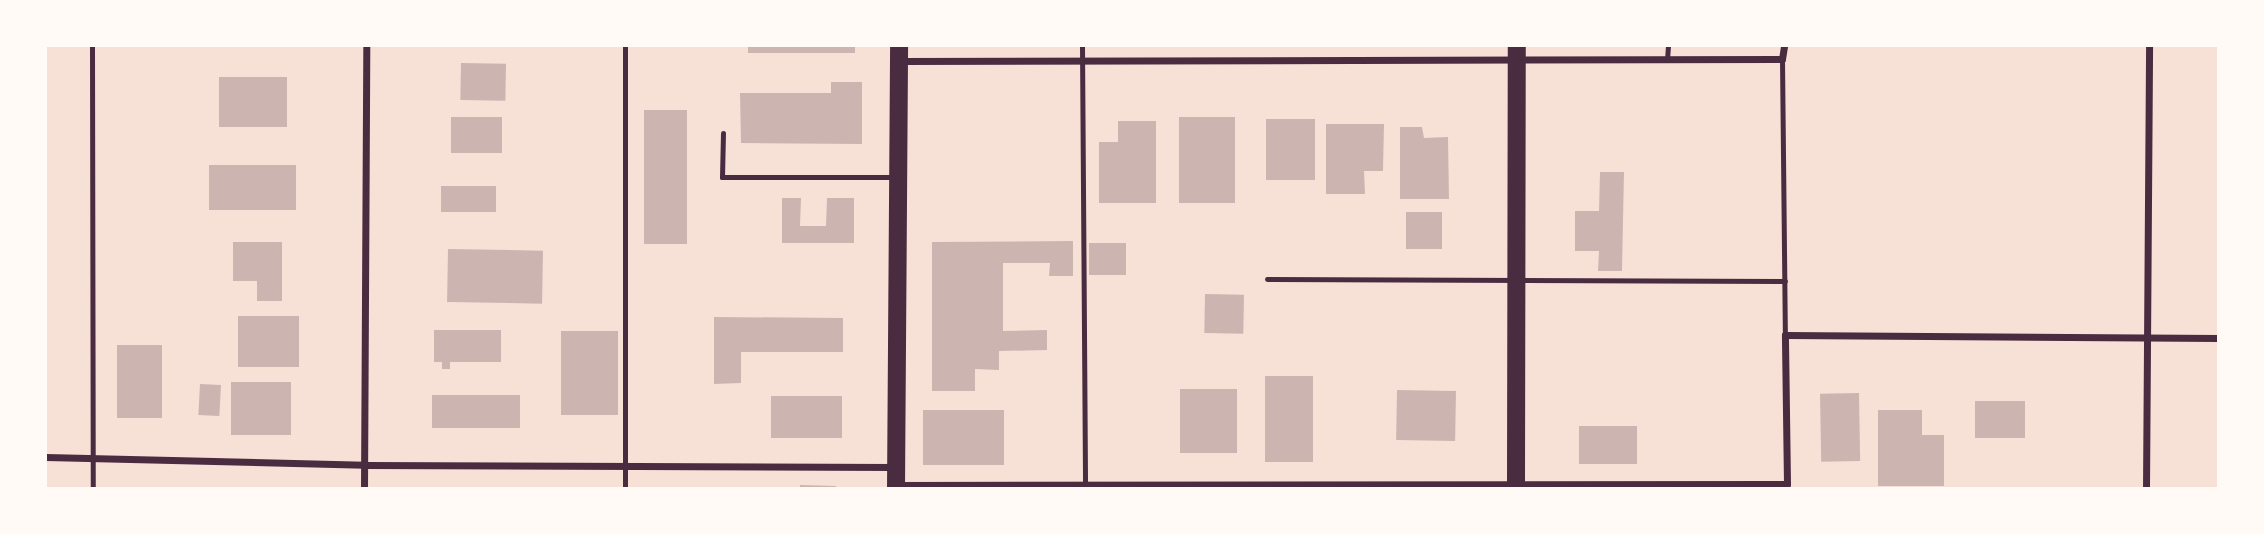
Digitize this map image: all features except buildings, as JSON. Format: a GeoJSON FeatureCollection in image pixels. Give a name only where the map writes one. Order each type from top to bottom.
{"type":"FeatureCollection","features":[{"type":"Feature","properties":{"kind":"main road"},"geometry":{"type":"LineString","coordinates":[[896,480],[899,53]]}},
{"type":"Feature","properties":{"kind":"main road"},"geometry":{"type":"LineString","coordinates":[[1516,487],[1517,54]]}},
{"type":"Feature","properties":{"kind":"street"},"geometry":{"type":"LineString","coordinates":[[364,488],[366,46]]}},
{"type":"Feature","properties":{"kind":"street"},"geometry":{"type":"LineString","coordinates":[[899,53],[1082,61],[1517,54],[1667,60],[1782,59],[1784,46]]}},
{"type":"Feature","properties":{"kind":"street"},"geometry":{"type":"LineString","coordinates":[[2146,488],[2149,46]]}},
{"type":"Feature","properties":{"kind":"street"},"geometry":{"type":"LineString","coordinates":[[46,457],[364,465],[625,465],[896,480],[1085,485],[1516,487],[1787,484],[1785,335],[2218,338]]}},
{"type":"Feature","properties":{"kind":"lane"},"geometry":{"type":"LineString","coordinates":[[92,46],[93,488]]}},
{"type":"Feature","properties":{"kind":"lane"},"geometry":{"type":"LineString","coordinates":[[625,46],[625,488]]}},
{"type":"Feature","properties":{"kind":"lane"},"geometry":{"type":"LineString","coordinates":[[1082,46],[1085,485]]}},
{"type":"Feature","properties":{"kind":"lane"},"geometry":{"type":"LineString","coordinates":[[1667,60],[1668,46]]}},
{"type":"Feature","properties":{"kind":"lane"},"geometry":{"type":"LineString","coordinates":[[1782,59],[1785,335]]}},
{"type":"Feature","properties":{"kind":"lane"},"geometry":{"type":"LineString","coordinates":[[723,133],[722,177],[898,177]]}},
{"type":"Feature","properties":{"kind":"lane"},"geometry":{"type":"LineString","coordinates":[[1267,279],[1785,281]]}}]}
